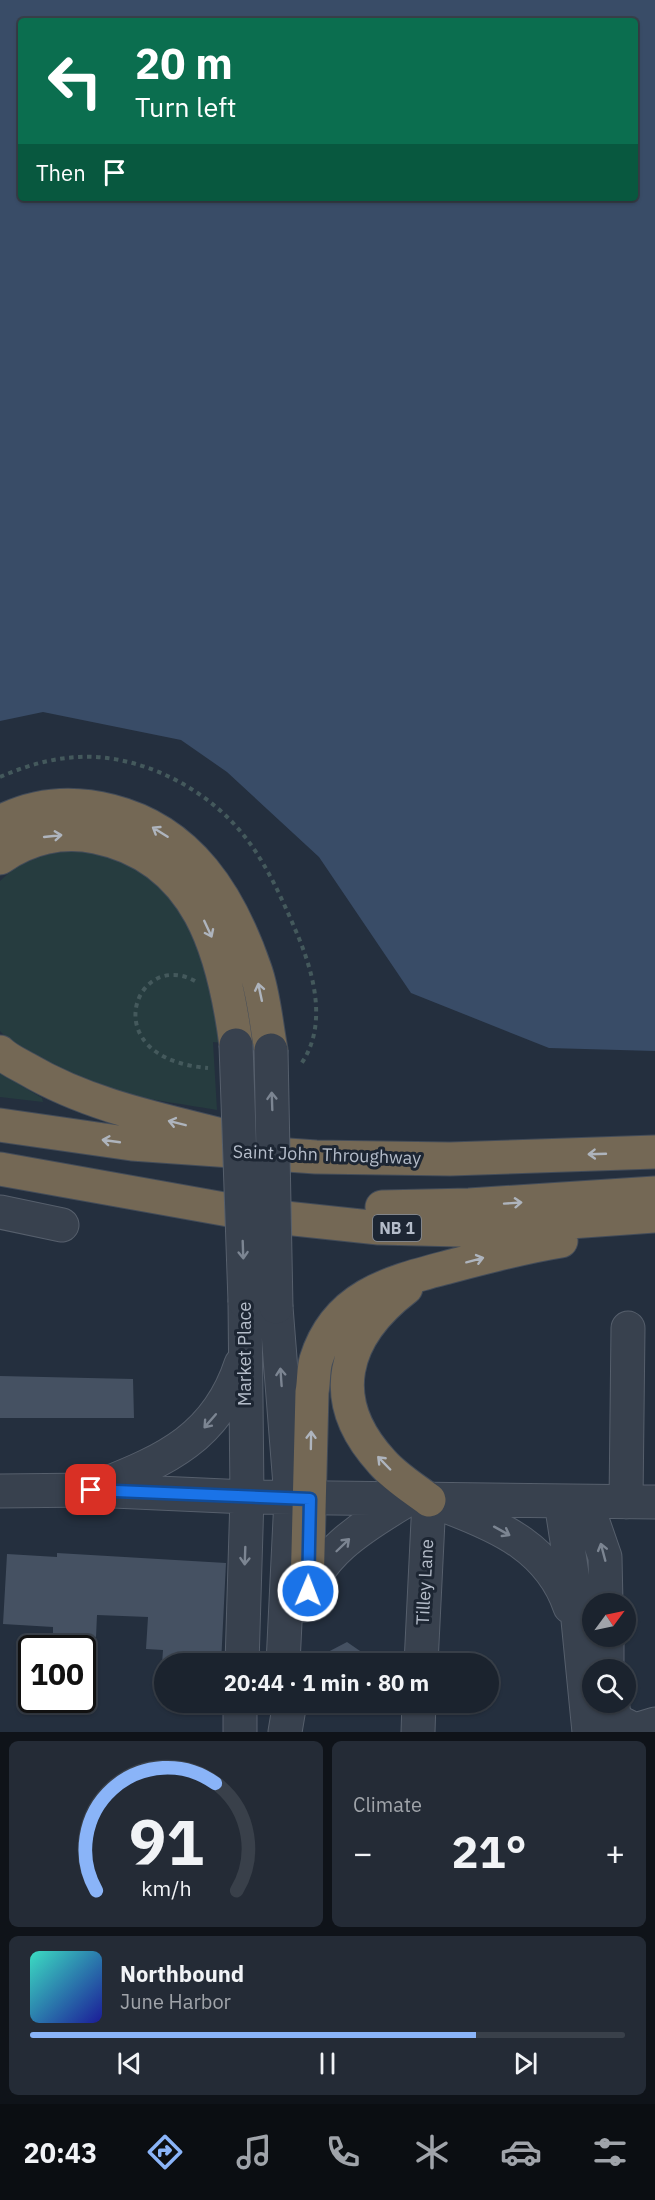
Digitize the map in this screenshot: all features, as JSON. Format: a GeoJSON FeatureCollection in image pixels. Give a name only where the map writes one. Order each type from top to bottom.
{"type":"FeatureCollection","features":[{"type":"Feature","properties":{"kind":"highway"},"geometry":{"type":"LineString","coordinates":[[0,822],[15,814],[50,806],[88,805],[126,815],[159,830],[193,857],[220,890],[255,970],[271,1050]]}},
{"type":"Feature","properties":{"kind":"highway"},"geometry":{"type":"LineString","coordinates":[[0,858],[12,850],[43,837],[78,833],[111,840],[139,851],[164,867],[189,896],[206,925],[220,958],[229,994],[236,1045]]}},
{"type":"Feature","properties":{"kind":"highway"},"geometry":{"type":"LineString","coordinates":[[0,1052],[69,1092],[131,1112],[316,1157]]}},
{"type":"Feature","properties":{"kind":"highway","name":"Saint John Throughway"},"geometry":{"type":"LineString","coordinates":[[0,1125],[132,1144],[316,1157],[450,1160],[655,1152]]}},
{"type":"Feature","properties":{"kind":"highway","name":"NB 1"},"geometry":{"type":"LineString","coordinates":[[0,1169],[257,1215],[379,1228],[459,1230],[655,1216]]}},
{"type":"Feature","properties":{"kind":"highway","name":"NB 1"},"geometry":{"type":"LineString","coordinates":[[140,1194],[387,1207],[469,1205],[655,1193]]}},
{"type":"Feature","properties":{"kind":"highway"},"geometry":{"type":"LineString","coordinates":[[308,1591],[300,1498],[312,1392],[316,1362],[327,1335],[341,1316],[383,1285],[427,1272],[527,1246],[598,1234],[655,1230]]}},
{"type":"Feature","properties":{"kind":"highway"},"geometry":{"type":"LineString","coordinates":[[418,1500],[366,1443],[352,1416],[347,1391],[348,1363],[357,1341],[374,1318],[393,1298],[427,1272]]}},
{"type":"Feature","properties":{"kind":"street","name":"Market Place"},"geometry":{"type":"LineString","coordinates":[[236,1045],[260,1304],[300,1498],[284,1653]]}},
{"type":"Feature","properties":{"kind":"street","name":"Market Place"},"geometry":{"type":"LineString","coordinates":[[242,1653],[247,1497],[245,1351],[260,1304],[271,1050]]}},
{"type":"Feature","properties":{"kind":"street"},"geometry":{"type":"LineString","coordinates":[[0,1212],[62,1225]]}},
{"type":"Feature","properties":{"kind":"street"},"geometry":{"type":"LineString","coordinates":[[0,1491],[91,1490],[247,1497],[641,1502],[628,1328]]}},
{"type":"Feature","properties":{"kind":"street"},"geometry":{"type":"LineString","coordinates":[[91,1490],[156,1463],[196,1436],[212,1419],[228,1396],[245,1351]]}},
{"type":"Feature","properties":{"kind":"street"},"geometry":{"type":"LineString","coordinates":[[298,1653],[308,1591],[324,1565],[368,1524],[418,1500],[485,1521],[521,1541],[544,1563],[582,1618]]}},
{"type":"Feature","properties":{"kind":"street","name":"Tilley Lane"},"geometry":{"type":"LineString","coordinates":[[418,1500],[421,1653]]}},
{"type":"Feature","properties":{"kind":"street"},"geometry":{"type":"LineString","coordinates":[[574,1502],[605,1557],[606,1593]]}},
{"type":"Feature","properties":{"kind":"street"},"geometry":{"type":"LineString","coordinates":[[574,1502],[587,1593]]}},
{"type":"Feature","properties":{"kind":"street"},"geometry":{"type":"LineString","coordinates":[[589,1732],[592,1647]]}},
{"type":"Feature","properties":{"kind":"street"},"geometry":{"type":"LineString","coordinates":[[240,1713],[240,1732]]}},
{"type":"Feature","properties":{"kind":"street"},"geometry":{"type":"LineString","coordinates":[[280,1732],[281,1713]]}},
{"type":"Feature","properties":{"kind":"street"},"geometry":{"type":"LineString","coordinates":[[285,1732],[288,1713]]}},
{"type":"Feature","properties":{"kind":"street"},"geometry":{"type":"LineString","coordinates":[[418,1732],[419,1713]]}},
{"type":"Feature","properties":{"kind":"street"},"geometry":{"type":"LineString","coordinates":[[601,1732],[603,1713]]}},
{"type":"Feature","properties":{"kind":"street"},"geometry":{"type":"LineString","coordinates":[[614,1713],[615,1720],[635,1730],[655,1724]]}},
{"type":"Feature","properties":{"kind":"green space"},"geometry":{"type":"Polygon","coordinates":[[[82,850],[114,857],[146,876],[180,910],[196,938],[208,975],[222,1043],[213,1042],[217,1110],[130,1095],[73,1078],[22,1051],[0,1031],[0,881],[18,867],[38,858],[60,852],[82,850]]]}},
{"type":"Feature","properties":{"kind":"green space"},"geometry":{"type":"Polygon","coordinates":[[[0,1070],[42,1098],[43,1102],[0,1097],[0,1070]]]}},
{"type":"Feature","properties":{"kind":"water"},"geometry":{"type":"Polygon","coordinates":[[[0,0],[655,0],[655,1051],[549,1048],[411,993],[319,857],[227,772],[181,740],[43,712],[0,721],[0,0]]]}},
{"type":"Feature","properties":{"kind":"building"},"geometry":{"type":"Polygon","coordinates":[[[0,1376],[133,1379],[134,1418],[0,1418],[0,1376]]]}},
{"type":"Feature","properties":{"kind":"building"},"geometry":{"type":"Polygon","coordinates":[[[57,1553],[226,1563],[222,1653],[163,1653],[163,1650],[146,1649],[148,1617],[97,1615],[96,1637],[96,1635],[53,1634],[53,1627],[3,1624],[7,1554],[57,1557],[57,1553]]]}},
{"type":"Feature","properties":{"kind":"building"},"geometry":{"type":"Polygon","coordinates":[[[347,1642],[363,1653],[326,1653],[347,1642]]]}},
{"type":"Feature","properties":{"kind":"route"},"geometry":{"type":"LineString","coordinates":[[91,1490],[310,1499],[308,1591]]}}]}
